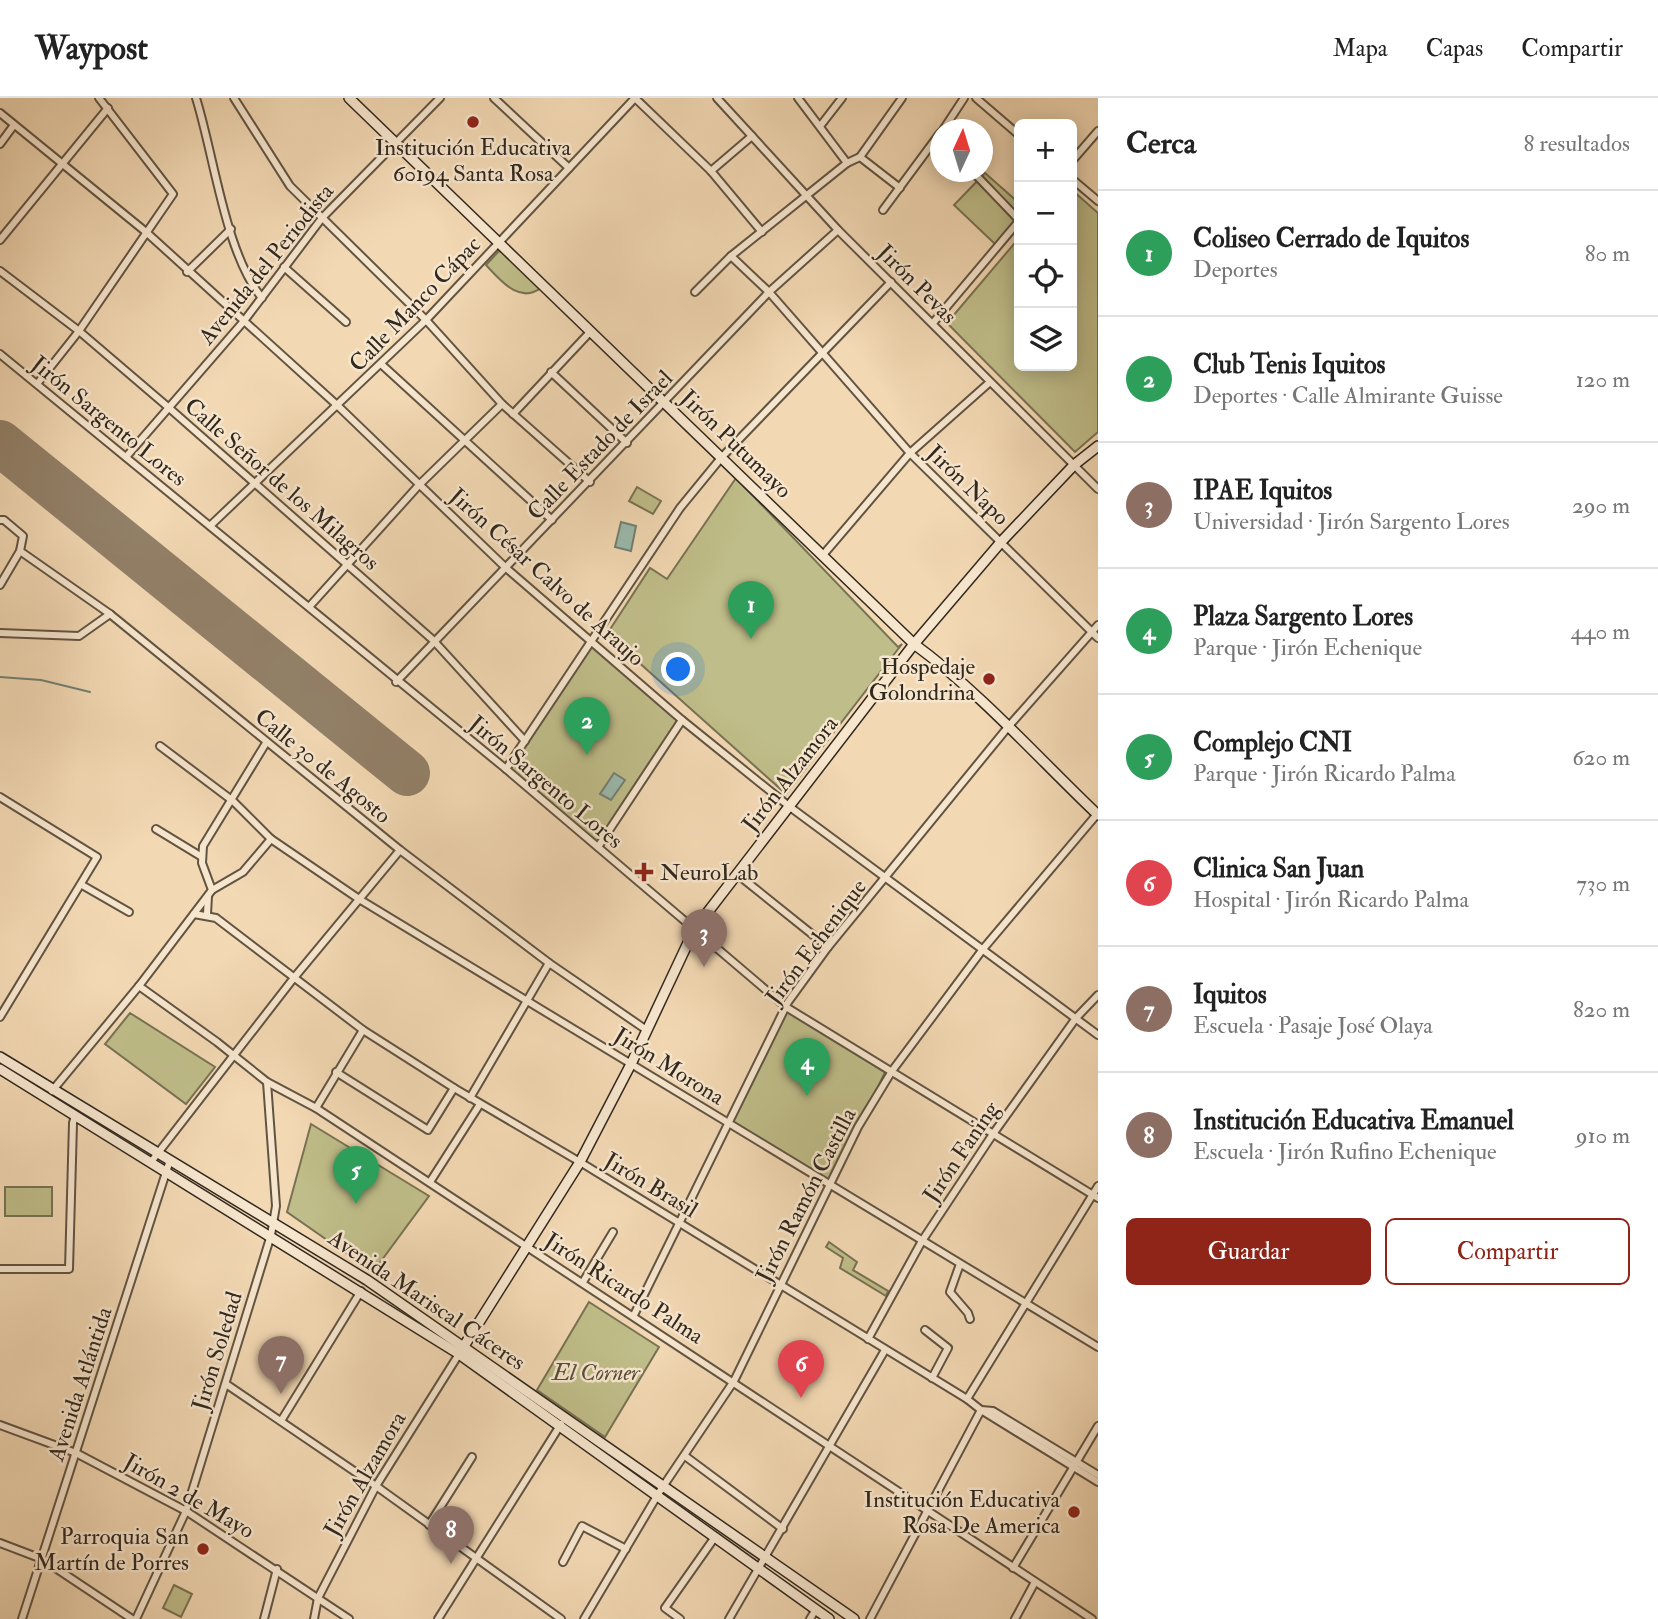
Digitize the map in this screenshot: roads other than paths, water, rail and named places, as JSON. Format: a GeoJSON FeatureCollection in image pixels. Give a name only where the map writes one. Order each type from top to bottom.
{"type":"FeatureCollection","features":[{"type":"Feature","properties":{"kind":"street"},"geometry":{"type":"LineString","coordinates":[[37,384],[79,331],[173,194],[99,98]]}},
{"type":"Feature","properties":{"kind":"street"},"geometry":{"type":"LineString","coordinates":[[196,98],[247,278],[262,298]]}},
{"type":"Feature","properties":{"kind":"street"},"geometry":{"type":"LineString","coordinates":[[234,98],[281,177],[426,320],[502,404],[590,482]]}},
{"type":"Feature","properties":{"kind":"street","name":"Jirón Putumayo"},"geometry":{"type":"LineString","coordinates":[[349,98],[914,644],[937,661],[1097,814]]}},
{"type":"Feature","properties":{"kind":"street","name":"Avenida del Periodista"},"geometry":{"type":"LineString","coordinates":[[126,457],[244,321],[322,218],[440,98]]}},
{"type":"Feature","properties":{"kind":"street"},"geometry":{"type":"LineString","coordinates":[[494,98],[569,169]]}},
{"type":"Feature","properties":{"kind":"street"},"geometry":{"type":"LineString","coordinates":[[635,98],[711,171],[762,232]]}},
{"type":"Feature","properties":{"kind":"street","name":"Calle Manco Cápac"},"geometry":{"type":"LineString","coordinates":[[211,525],[426,320],[635,98]]}},
{"type":"Feature","properties":{"kind":"street","name":"Jirón Pevas"},"geometry":{"type":"LineString","coordinates":[[717,98],[838,230],[1098,489]]}},
{"type":"Feature","properties":{"kind":"street"},"geometry":{"type":"LineString","coordinates":[[799,98],[847,163]]}},
{"type":"Feature","properties":{"kind":"street"},"geometry":{"type":"LineString","coordinates":[[821,125],[842,98]]}},
{"type":"Feature","properties":{"kind":"street"},"geometry":{"type":"LineString","coordinates":[[695,292],[731,256],[847,163],[860,158],[902,98]]}},
{"type":"Feature","properties":{"kind":"street"},"geometry":{"type":"LineString","coordinates":[[950,119],[964,98]]}},
{"type":"Feature","properties":{"kind":"street"},"geometry":{"type":"LineString","coordinates":[[976,98],[1014,131]]}},
{"type":"Feature","properties":{"kind":"street"},"geometry":{"type":"LineString","coordinates":[[0,240],[108,108]]}},
{"type":"Feature","properties":{"kind":"street","name":"Jirón César Calvo de Araujo"},"geometry":{"type":"LineString","coordinates":[[0,113],[60,165],[146,232],[187,272],[338,406],[505,567],[682,720],[790,807],[1098,1035]]}},
{"type":"Feature","properties":{"kind":"street"},"geometry":{"type":"LineString","coordinates":[[0,144],[14,125]]}},
{"type":"Feature","properties":{"kind":"street"},"geometry":{"type":"LineString","coordinates":[[1077,155],[1098,131]]}},
{"type":"Feature","properties":{"kind":"street"},"geometry":{"type":"LineString","coordinates":[[711,171],[752,136]]}},
{"type":"Feature","properties":{"kind":"street"},"geometry":{"type":"LineString","coordinates":[[883,210],[930,147]]}},
{"type":"Feature","properties":{"kind":"street"},"geometry":{"type":"LineString","coordinates":[[860,158],[900,188]]}},
{"type":"Feature","properties":{"kind":"street"},"geometry":{"type":"LineString","coordinates":[[982,182],[1014,216]]}},
{"type":"Feature","properties":{"kind":"street"},"geometry":{"type":"LineString","coordinates":[[1076,182],[1098,201]]}},
{"type":"Feature","properties":{"kind":"street"},"geometry":{"type":"LineString","coordinates":[[933,323],[1014,227]]}},
{"type":"Feature","properties":{"kind":"street"},"geometry":{"type":"LineString","coordinates":[[187,272],[231,229]]}},
{"type":"Feature","properties":{"kind":"street","name":"Calle Estado de Israel"},"geometry":{"type":"LineString","coordinates":[[396,682],[433,640],[590,482],[769,292],[838,230]]}},
{"type":"Feature","properties":{"kind":"street","name":"Jirón Napo"},"geometry":{"type":"LineString","coordinates":[[731,256],[769,292],[910,453],[1098,638]]}},
{"type":"Feature","properties":{"kind":"street"},"geometry":{"type":"LineString","coordinates":[[284,267],[346,322]]}},
{"type":"Feature","properties":{"kind":"street","name":"Calle Señor de los Milagros"},"geometry":{"type":"LineString","coordinates":[[0,271],[79,331],[433,640],[525,741]]}},
{"type":"Feature","properties":{"kind":"street"},"geometry":{"type":"LineString","coordinates":[[506,769],[680,508],[721,458],[821,351],[891,282]]}},
{"type":"Feature","properties":{"kind":"street"},"geometry":{"type":"LineString","coordinates":[[513,414],[591,330]]}},
{"type":"Feature","properties":{"kind":"street","name":"Jirón Sargento Lores"},"geometry":{"type":"LineString","coordinates":[[0,354],[211,525],[396,682],[506,769],[786,1007],[1095,1196]]}},
{"type":"Feature","properties":{"kind":"street"},"geometry":{"type":"LineString","coordinates":[[381,364],[552,520]]}},
{"type":"Feature","properties":{"kind":"street"},"geometry":{"type":"LineString","coordinates":[[551,372],[627,443]]}},
{"type":"Feature","properties":{"kind":"street"},"geometry":{"type":"LineString","coordinates":[[823,555],[910,453],[990,382]]}},
{"type":"Feature","properties":{"kind":"street"},"geometry":{"type":"LineString","coordinates":[[309,607],[419,485],[502,404]]}},
{"type":"Feature","properties":{"kind":"street","name":"Jirón Alzamora"},"geometry":{"type":"LineString","coordinates":[[314,1619],[318,1598],[376,1486],[580,1162],[632,1062],[645,1029],[694,930],[914,644],[1001,542],[1074,465],[1098,446]]}},
{"type":"Feature","properties":{"kind":"street"},"geometry":{"type":"LineString","coordinates":[[0,520],[4,520],[23,536],[20,551],[0,584]]}},
{"type":"Feature","properties":{"kind":"street","name":"Calle 30 de Agosto"},"geometry":{"type":"LineString","coordinates":[[20,551],[110,614],[400,850],[549,963],[645,1029]]}},
{"type":"Feature","properties":{"kind":"street"},"geometry":{"type":"LineString","coordinates":[[0,633],[79,636],[110,614]]}},
{"type":"Feature","properties":{"kind":"street","name":"Jirón Echenique"},"geometry":{"type":"LineString","coordinates":[[634,1315],[682,1224],[727,1123],[786,1007],[828,947],[1008,727],[1098,625]]}},
{"type":"Feature","properties":{"kind":"street"},"geometry":{"type":"LineString","coordinates":[[598,847],[682,720]]}},
{"type":"Feature","properties":{"kind":"street"},"geometry":{"type":"LineString","coordinates":[[194,914],[207,914],[210,893],[202,858],[203,846],[233,801],[266,743]]}},
{"type":"Feature","properties":{"kind":"street","name":"Jirón Morona"},"geometry":{"type":"LineString","coordinates":[[160,746],[233,801],[271,839],[359,899],[632,1062],[727,1123],[1098,1347]]}},
{"type":"Feature","properties":{"kind":"street"},"geometry":{"type":"LineString","coordinates":[[0,797],[97,857],[82,885],[4,1004],[0,1017]]}},
{"type":"Feature","properties":{"kind":"street","name":"Jirón Ramón Castilla"},"geometry":{"type":"LineString","coordinates":[[584,1619],[658,1495],[734,1381],[858,1127],[892,1071],[983,950],[1097,814]]}},
{"type":"Feature","properties":{"kind":"street"},"geometry":{"type":"LineString","coordinates":[[156,829],[202,858]]}},
{"type":"Feature","properties":{"kind":"street"},"geometry":{"type":"LineString","coordinates":[[48,1099],[53,1089],[139,986],[210,893],[243,872],[271,839]]}},
{"type":"Feature","properties":{"kind":"street"},"geometry":{"type":"LineString","coordinates":[[151,1162],[293,979],[400,850]]}},
{"type":"Feature","properties":{"kind":"street"},"geometry":{"type":"LineString","coordinates":[[737,874],[828,947]]}},
{"type":"Feature","properties":{"kind":"street"},"geometry":{"type":"LineString","coordinates":[[82,885],[129,912]]}},
{"type":"Feature","properties":{"kind":"street","name":"Jirón Brasil"},"geometry":{"type":"LineString","coordinates":[[207,914],[363,1030],[454,1088],[682,1224],[981,1410],[1076,1465]]}},
{"type":"Feature","properties":{"kind":"street"},"geometry":{"type":"LineString","coordinates":[[470,1098],[549,963]]}},
{"type":"Feature","properties":{"kind":"street","name":"Jirón Ricardo Palma"},"geometry":{"type":"LineString","coordinates":[[139,986],[267,1082],[316,1108],[430,1182],[1092,1619]]}},
{"type":"Feature","properties":{"kind":"street","name":"Jirón Faning"},"geometry":{"type":"LineString","coordinates":[[867,1339],[922,1241],[993,1134],[1076,1018],[1098,995]]}},
{"type":"Feature","properties":{"kind":"street"},"geometry":{"type":"LineString","coordinates":[[316,1108],[363,1030]]}},
{"type":"Feature","properties":{"kind":"street","name":"Avenida Mariscal Cáceres"},"geometry":{"type":"LineString","coordinates":[[0,1057],[368,1280],[829,1619]]}},
{"type":"Feature","properties":{"kind":"street","name":"Avenida Mariscal Cáceres"},"geometry":{"type":"LineString","coordinates":[[0,1069],[462,1350]]}},
{"type":"Feature","properties":{"kind":"street"},"geometry":{"type":"LineString","coordinates":[[336,1072],[428,1130],[454,1088]]}},
{"type":"Feature","properties":{"kind":"street","name":"Jirón Soledad"},"geometry":{"type":"LineString","coordinates":[[134,1619],[186,1511],[271,1235],[276,1206],[267,1082]]}},
{"type":"Feature","properties":{"kind":"street"},"geometry":{"type":"LineString","coordinates":[[430,1182],[480,1104]]}},
{"type":"Feature","properties":{"kind":"street"},"geometry":{"type":"LineString","coordinates":[[0,1269],[69,1269],[72,1123],[75,1115]]}},
{"type":"Feature","properties":{"kind":"street","name":"Avenida Atlántida"},"geometry":{"type":"LineString","coordinates":[[22,1619],[170,1160]]}},
{"type":"Feature","properties":{"kind":"street"},"geometry":{"type":"LineString","coordinates":[[967,1399],[1095,1196],[1098,1186]]}},
{"type":"Feature","properties":{"kind":"street"},"geometry":{"type":"LineString","coordinates":[[583,1282],[613,1232]]}},
{"type":"Feature","properties":{"kind":"street"},"geometry":{"type":"LineString","coordinates":[[960,1264],[950,1292],[970,1319]]}},
{"type":"Feature","properties":{"kind":"street"},"geometry":{"type":"LineString","coordinates":[[281,1420],[361,1291]]}},
{"type":"Feature","properties":{"kind":"street"},"geometry":{"type":"LineString","coordinates":[[925,1330],[948,1348],[932,1378]]}},
{"type":"Feature","properties":{"kind":"street"},"geometry":{"type":"LineString","coordinates":[[729,1619],[885,1350]]}},
{"type":"Feature","properties":{"kind":"street"},"geometry":{"type":"LineString","coordinates":[[226,1384],[376,1486],[561,1619]]}},
{"type":"Feature","properties":{"kind":"street"},"geometry":{"type":"LineString","coordinates":[[870,1619],[981,1410]]}},
{"type":"Feature","properties":{"kind":"street"},"geometry":{"type":"LineString","coordinates":[[438,1619],[564,1422]]}},
{"type":"Feature","properties":{"kind":"street","name":"Avenida Mariscal Cáceres"},"geometry":{"type":"LineString","coordinates":[[564,1422],[665,1486],[854,1619]]}},
{"type":"Feature","properties":{"kind":"street","name":"Jirón 2 de Mayo"},"geometry":{"type":"LineString","coordinates":[[0,1425],[76,1453],[186,1511],[349,1619]]}},
{"type":"Feature","properties":{"kind":"street"},"geometry":{"type":"LineString","coordinates":[[1013,1568],[1098,1426]]}},
{"type":"Feature","properties":{"kind":"street"},"geometry":{"type":"LineString","coordinates":[[685,1456],[783,1529]]}},
{"type":"Feature","properties":{"kind":"street"},"geometry":{"type":"LineString","coordinates":[[429,1525],[472,1457]]}},
{"type":"Feature","properties":{"kind":"street"},"geometry":{"type":"LineString","coordinates":[[1076,1465],[1098,1475]]}},
{"type":"Feature","properties":{"kind":"street"},"geometry":{"type":"LineString","coordinates":[[1076,1465],[1098,1482]]}},
{"type":"Feature","properties":{"kind":"street"},"geometry":{"type":"LineString","coordinates":[[563,1562],[582,1526],[626,1549]]}},
{"type":"Feature","properties":{"kind":"street"},"geometry":{"type":"LineString","coordinates":[[680,1619],[665,1608],[715,1537]]}},
{"type":"Feature","properties":{"kind":"street"},"geometry":{"type":"LineString","coordinates":[[0,1543],[42,1559],[134,1619]]}},
{"type":"Feature","properties":{"kind":"street"},"geometry":{"type":"LineString","coordinates":[[264,1619],[277,1569]]}},
{"type":"Feature","properties":{"kind":"street"},"geometry":{"type":"LineString","coordinates":[[1015,1619],[1035,1582]]}},
{"type":"Feature","properties":{"kind":"street"},"geometry":{"type":"LineString","coordinates":[[810,1619],[816,1609]]}},
{"type":"Feature","properties":{"kind":"waterway"},"geometry":{"type":"LineString","coordinates":[[0,677],[41,680],[90,692]]}},
{"type":"Feature","properties":{"kind":"place","name":"Institución Educativa 60194 Santa Rosa"},"geometry":{"type":"Point","coordinates":[473,122]}},
{"type":"Feature","properties":{"kind":"place","name":"Coliseo Cerrado de Iquitos"},"geometry":{"type":"Point","coordinates":[751,639]}},
{"type":"Feature","properties":{"kind":"place","name":"Hospedaje Golondrina"},"geometry":{"type":"Point","coordinates":[989,679]}},
{"type":"Feature","properties":{"kind":"place","name":"Club Tenis Iquitos"},"geometry":{"type":"Point","coordinates":[587,755]}},
{"type":"Feature","properties":{"kind":"place","name":"NeuroLab"},"geometry":{"type":"Point","coordinates":[644,872]}},
{"type":"Feature","properties":{"kind":"place","name":"IPAE Iquitos"},"geometry":{"type":"Point","coordinates":[704,967]}},
{"type":"Feature","properties":{"kind":"place","name":"Plaza Sargento Lores"},"geometry":{"type":"Point","coordinates":[807,1096]}},
{"type":"Feature","properties":{"kind":"place","name":"Complejo CNI"},"geometry":{"type":"Point","coordinates":[356,1204]}},
{"type":"Feature","properties":{"kind":"place","name":"Iquitos"},"geometry":{"type":"Point","coordinates":[281,1394]}},
{"type":"Feature","properties":{"kind":"place","name":"Clinica San Juan"},"geometry":{"type":"Point","coordinates":[801,1398]}},
{"type":"Feature","properties":{"kind":"place","name":"Institución Educativa Rosa De America"},"geometry":{"type":"Point","coordinates":[1074,1512]}},
{"type":"Feature","properties":{"kind":"place","name":"Parroquia San Martín de Porres"},"geometry":{"type":"Point","coordinates":[203,1549]}},
{"type":"Feature","properties":{"kind":"place","name":"Institución Educativa Emanuel"},"geometry":{"type":"Point","coordinates":[451,1564]}},
{"type":"Feature","properties":{"kind":"park label","name":"El Corner"},"geometry":{"type":"Point","coordinates":[596,1372]}}]}
